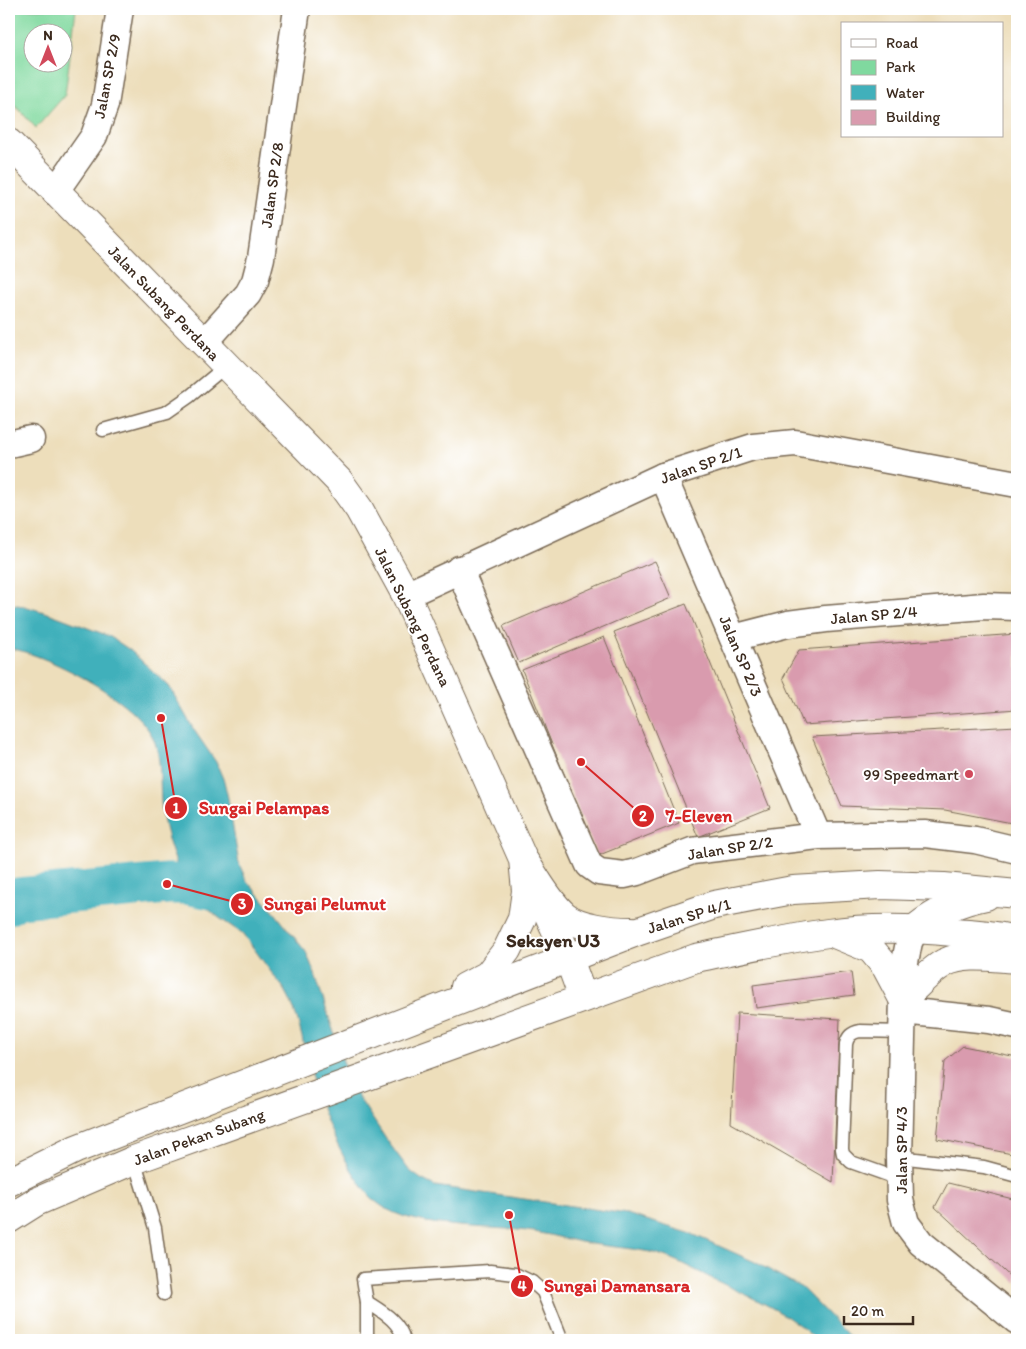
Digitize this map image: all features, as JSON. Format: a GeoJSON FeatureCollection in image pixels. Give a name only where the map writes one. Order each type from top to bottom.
{"type":"FeatureCollection","features":[{"type":"Feature","properties":{"kind":"main road","name":"Jalan Subang Perdana"},"geometry":{"type":"LineString","coordinates":[[9,143],[339,481],[358,509],[406,595],[569,959],[583,998]]}},
{"type":"Feature","properties":{"kind":"main road"},"geometry":{"type":"LineString","coordinates":[[523,858],[551,900],[566,916],[586,925],[611,931],[639,931]]}},
{"type":"Feature","properties":{"kind":"main road"},"geometry":{"type":"LineString","coordinates":[[403,1022],[488,975],[507,950],[522,919],[526,891],[523,858]]}},
{"type":"Feature","properties":{"kind":"main road","name":"Jalan SP 4/1"},"geometry":{"type":"LineString","coordinates":[[377,1031],[639,931],[714,905],[793,890],[880,885],[944,886],[1011,894]]}},
{"type":"Feature","properties":{"kind":"main road"},"geometry":{"type":"LineString","coordinates":[[916,928],[948,907],[972,899],[1011,894]]}},
{"type":"Feature","properties":{"kind":"main road"},"geometry":{"type":"LineString","coordinates":[[583,998],[696,958],[830,932],[916,928],[999,936],[1017,940]]}},
{"type":"Feature","properties":{"kind":"main road"},"geometry":{"type":"LineString","coordinates":[[830,932],[871,949],[886,967],[903,1014]]}},
{"type":"Feature","properties":{"kind":"main road"},"geometry":{"type":"LineString","coordinates":[[903,1014],[930,973],[945,962],[966,957],[1017,959]]}},
{"type":"Feature","properties":{"kind":"main road","name":"Jalan Pekan Subang"},"geometry":{"type":"LineString","coordinates":[[9,1220],[36,1202],[134,1160],[583,998]]}},
{"type":"Feature","properties":{"kind":"main road","name":"Jalan Pekan Subang"},"geometry":{"type":"LineString","coordinates":[[9,1182],[76,1149],[377,1031]]}},
{"type":"Feature","properties":{"kind":"street","name":"Jalan SP 2/9"},"geometry":{"type":"LineString","coordinates":[[55,192],[94,136],[97,128],[105,105],[120,9]]}},
{"type":"Feature","properties":{"kind":"street","name":"Jalan SP 2/8"},"geometry":{"type":"LineString","coordinates":[[204,343],[248,294],[255,281],[261,258],[297,9]]}},
{"type":"Feature","properties":{"kind":"street","name":"Jalan SP 2/1"},"geometry":{"type":"LineString","coordinates":[[406,595],[663,476],[753,447],[795,444],[1017,484]]}},
{"type":"Feature","properties":{"kind":"street","name":"Jalan SP 2/3"},"geometry":{"type":"LineString","coordinates":[[663,476],[818,836]]}},
{"type":"Feature","properties":{"kind":"street","name":"Jalan SP 2/2"},"geometry":{"type":"LineString","coordinates":[[459,569],[589,866],[599,872],[624,875],[692,851],[818,836],[925,834],[975,840],[1017,850]]}},
{"type":"Feature","properties":{"kind":"street","name":"Jalan SP 2/4"},"geometry":{"type":"LineString","coordinates":[[733,638],[788,624],[826,619],[984,606],[1017,607]]}},
{"type":"Feature","properties":{"kind":"street","name":"Jalan SP 4/3"},"geometry":{"type":"LineString","coordinates":[[916,928],[909,942],[905,962],[899,1168],[900,1200],[906,1223],[921,1243],[1017,1321]]}},
{"type":"Feature","properties":{"kind":"street"},"geometry":{"type":"LineString","coordinates":[[903,1014],[989,1020],[1017,1026]]}},
{"type":"Feature","properties":{"kind":"lane"},"geometry":{"type":"LineString","coordinates":[[103,430],[167,412],[190,396],[226,366]]}},
{"type":"Feature","properties":{"kind":"lane"},"geometry":{"type":"LineString","coordinates":[[903,1014],[853,1033],[848,1038],[846,1044],[843,1154],[851,1162],[899,1168],[984,1168],[1017,1176]]}},
{"type":"Feature","properties":{"kind":"lane"},"geometry":{"type":"LineString","coordinates":[[134,1160],[155,1228],[164,1294]]}},
{"type":"Feature","properties":{"kind":"lane"},"geometry":{"type":"LineString","coordinates":[[367,1340],[367,1302],[363,1279],[490,1271],[515,1274],[532,1282],[543,1292],[562,1340]]}},
{"type":"Feature","properties":{"kind":"lane"},"geometry":{"type":"LineString","coordinates":[[367,1302],[393,1319],[402,1332],[404,1340]]}},
{"type":"Feature","properties":{"kind":"green space"},"geometry":{"type":"Polygon","coordinates":[[[9,9],[76,9],[72,40],[72,22],[22,22],[22,72],[68,72],[65,95],[36,128],[9,99],[9,9]]]}},
{"type":"Feature","properties":{"kind":"water"},"geometry":{"type":"Polygon","coordinates":[[[9,604],[24,606],[51,614],[109,636],[130,650],[169,686],[194,730],[216,762],[224,781],[239,864],[247,881],[306,952],[344,1064],[357,1095],[409,1170],[435,1186],[627,1214],[692,1234],[755,1262],[802,1288],[853,1340],[816,1340],[794,1321],[781,1313],[659,1254],[636,1249],[585,1243],[534,1232],[424,1222],[384,1208],[370,1196],[349,1166],[332,1133],[318,1098],[296,1016],[285,990],[242,934],[203,904],[183,878],[165,828],[161,803],[158,754],[148,730],[116,698],[94,684],[47,660],[9,648],[9,604]]]}},
{"type":"Feature","properties":{"kind":"building"},"geometry":{"type":"Polygon","coordinates":[[[655,561],[671,598],[519,663],[503,626],[655,561]]]}},
{"type":"Feature","properties":{"kind":"building"},"geometry":{"type":"Polygon","coordinates":[[[686,604],[770,808],[698,837],[614,632],[686,604]]]}},
{"type":"Feature","properties":{"kind":"building"},"geometry":{"type":"Polygon","coordinates":[[[1017,634],[1017,709],[804,725],[783,678],[799,650],[1017,634]]]}},
{"type":"Feature","properties":{"kind":"building"},"geometry":{"type":"Polygon","coordinates":[[[604,637],[679,823],[597,856],[522,670],[604,637]]]}},
{"type":"Feature","properties":{"kind":"building"},"geometry":{"type":"Polygon","coordinates":[[[1017,726],[1017,824],[945,810],[842,806],[812,737],[1017,726]]]}},
{"type":"Feature","properties":{"kind":"building"},"geometry":{"type":"Polygon","coordinates":[[[851,972],[854,995],[756,1008],[753,985],[851,972]]]}},
{"type":"Feature","properties":{"kind":"building"},"geometry":{"type":"Polygon","coordinates":[[[737,1013],[840,1019],[833,1182],[731,1123],[737,1013]]]}},
{"type":"Feature","properties":{"kind":"building"},"geometry":{"type":"Polygon","coordinates":[[[963,1046],[1017,1057],[1017,1155],[937,1139],[945,1061],[963,1046]]]}},
{"type":"Feature","properties":{"kind":"building"},"geometry":{"type":"Polygon","coordinates":[[[948,1183],[1017,1200],[1017,1283],[935,1207],[948,1183]]]}},
{"type":"Feature","properties":{"kind":"waterway"},"geometry":{"type":"LineString","coordinates":[[9,904],[18,898],[167,884],[186,884],[226,892]]}},
{"type":"Feature","properties":{"kind":"place","name":"Sungai Pelampas"},"geometry":{"type":"Point","coordinates":[161,718]}},
{"type":"Feature","properties":{"kind":"place","name":"7-Eleven"},"geometry":{"type":"Point","coordinates":[581,762]}},
{"type":"Feature","properties":{"kind":"place","name":"99 Speedmart"},"geometry":{"type":"Point","coordinates":[969,774]}},
{"type":"Feature","properties":{"kind":"place","name":"Sungai Pelumut"},"geometry":{"type":"Point","coordinates":[167,884]}},
{"type":"Feature","properties":{"kind":"place","name":"Sungai Damansara"},"geometry":{"type":"Point","coordinates":[509,1215]}},
{"type":"Feature","properties":{"kind":"district","name":"Seksyen U3"},"geometry":{"type":"Point","coordinates":[553,940]}}]}
